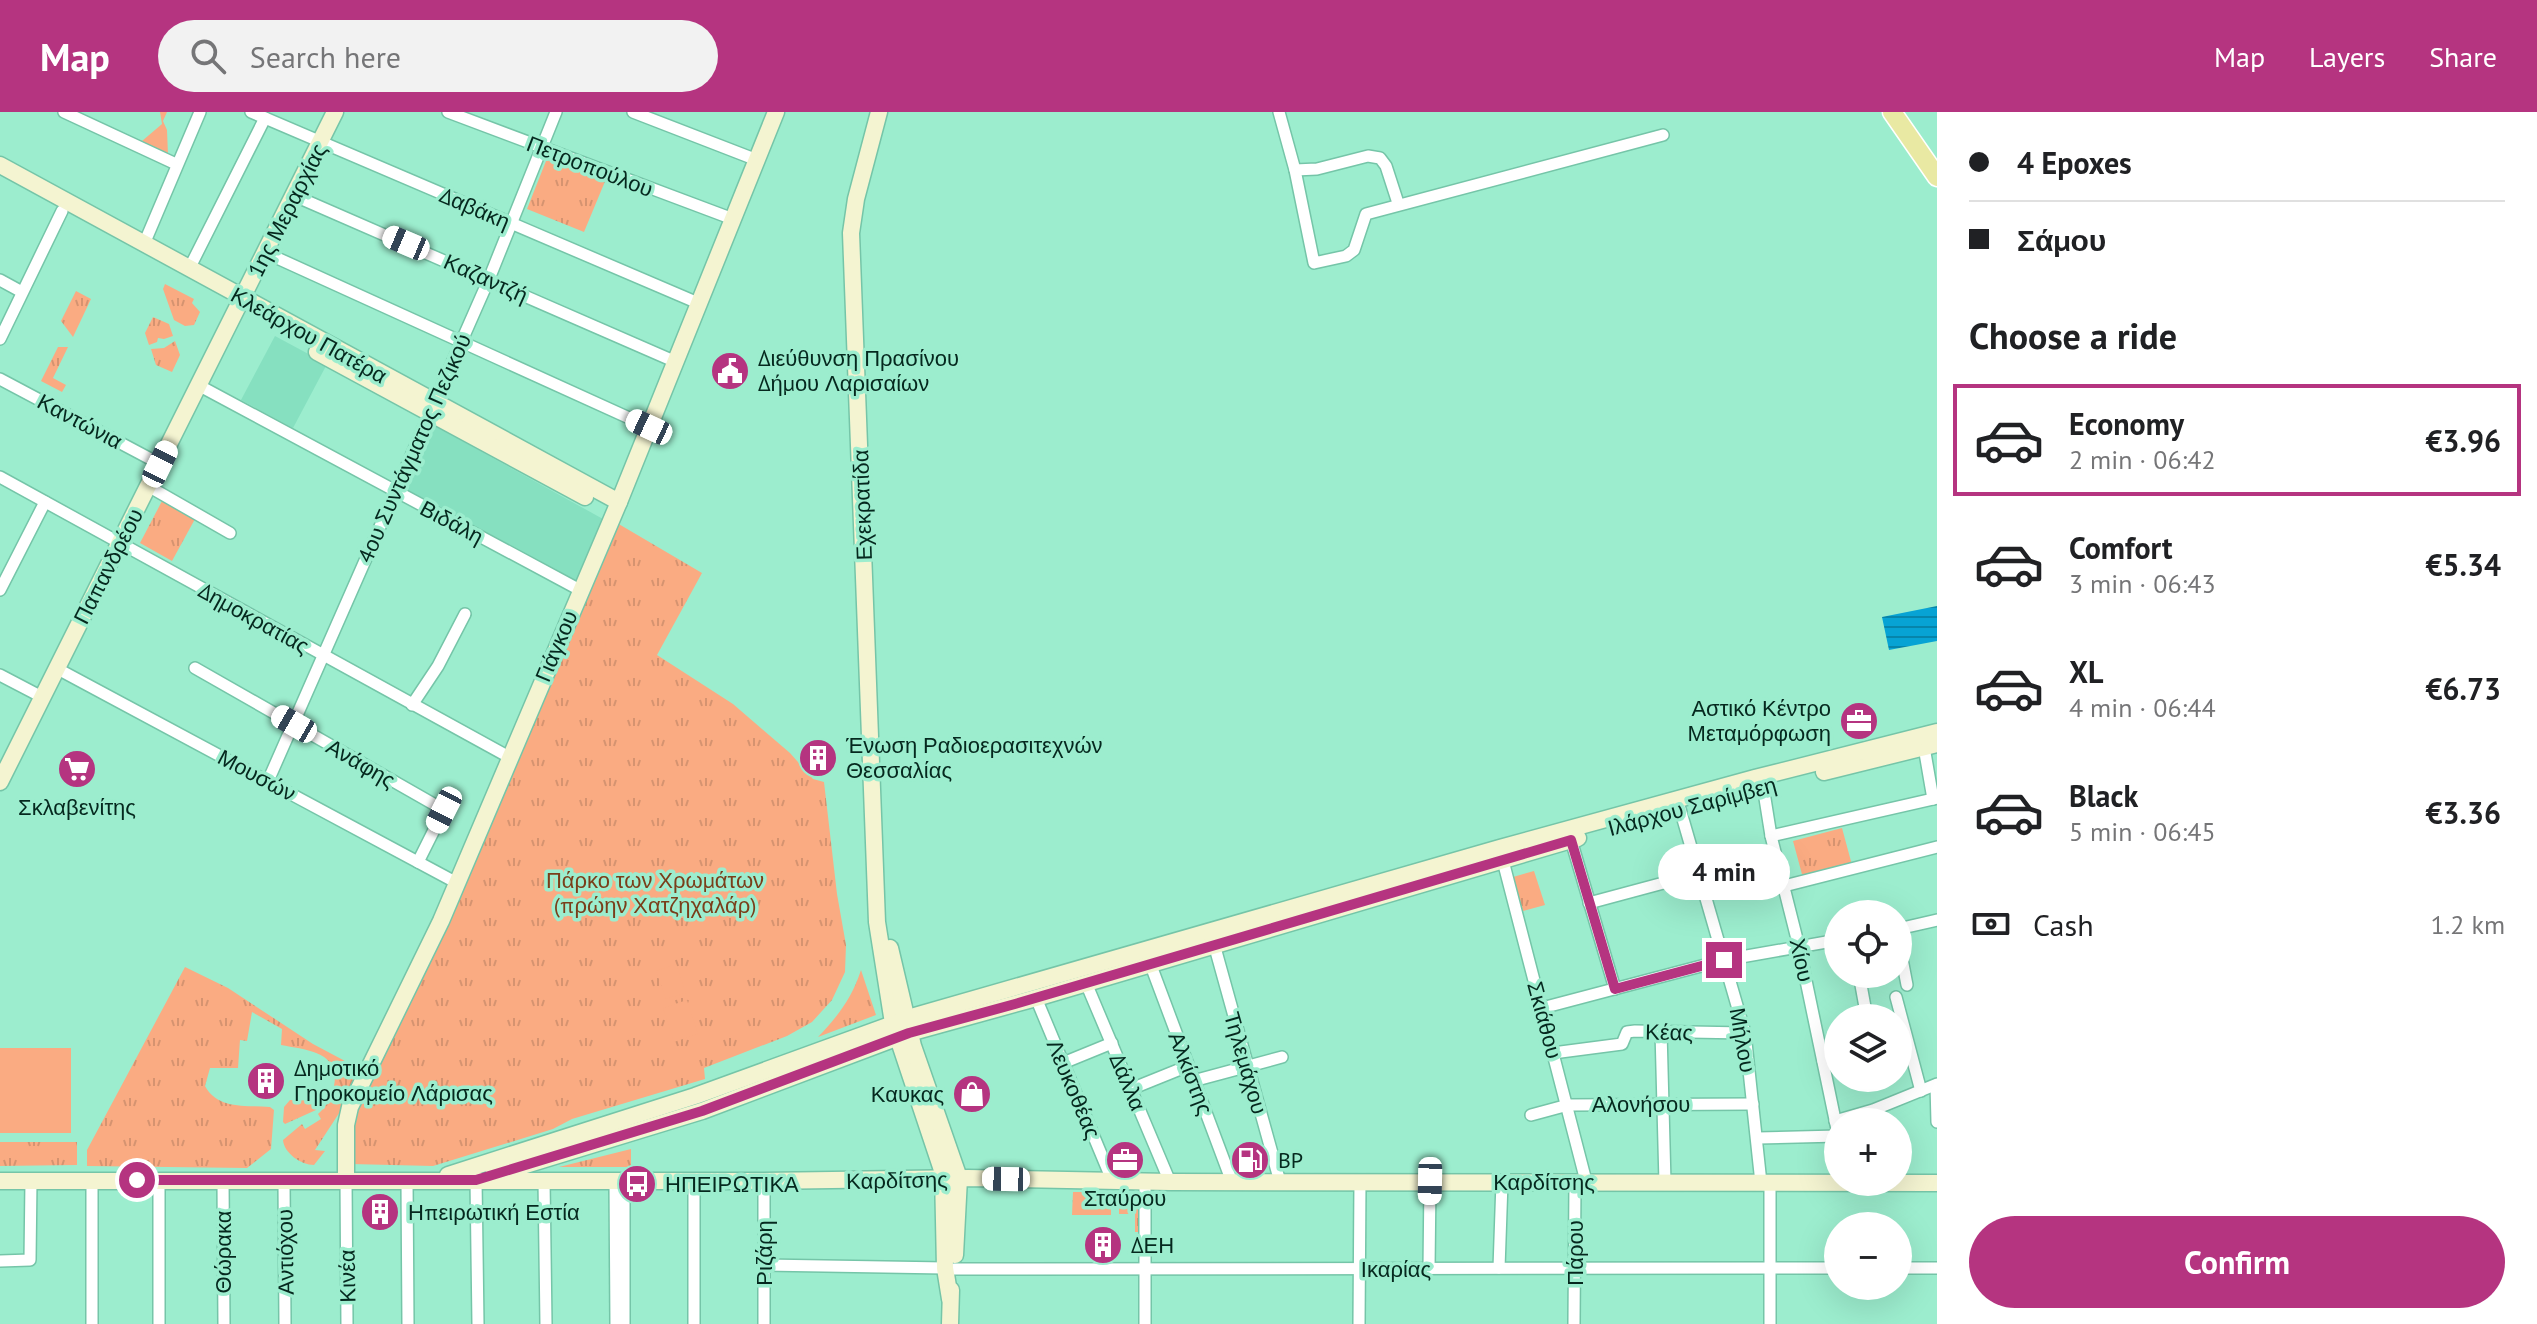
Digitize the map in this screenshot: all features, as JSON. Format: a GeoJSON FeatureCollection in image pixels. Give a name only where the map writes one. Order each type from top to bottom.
{"type":"FeatureCollection","features":[{"type":"Feature","properties":{"kind":"main road","name":"1ης Μεραρχίας"},"geometry":{"type":"LineString","coordinates":[[240,303],[335,112]]}},
{"type":"Feature","properties":{"kind":"main road","name":"Γιάγκου"},"geometry":{"type":"LineString","coordinates":[[346,1179],[346,1125],[350,1107],[457,883],[616,508],[776,112]]}},
{"type":"Feature","properties":{"kind":"main road","name":"Εχεκρατίδα"},"geometry":{"type":"LineString","coordinates":[[879,112],[856,199],[851,233],[877,922],[901,1028],[952,1179],[950,1324]]}},
{"type":"Feature","properties":{"kind":"main road"},"geometry":{"type":"LineString","coordinates":[[1892,112],[1937,177]]}},
{"type":"Feature","properties":{"kind":"main road","name":"Κλεάρχου Πατέρα"},"geometry":{"type":"LineString","coordinates":[[0,165],[189,269],[240,303]]}},
{"type":"Feature","properties":{"kind":"main road","name":"Κλεάρχου Πατέρα"},"geometry":{"type":"LineString","coordinates":[[0,177],[240,303],[616,508]]}},
{"type":"Feature","properties":{"kind":"main road","name":"Παπανδρέου"},"geometry":{"type":"LineString","coordinates":[[1,779],[240,303]]}},
{"type":"Feature","properties":{"kind":"main road","name":"Ιλάρχου Σαρίμβεη"},"geometry":{"type":"LineString","coordinates":[[901,1028],[1755,778],[1937,732]]}},
{"type":"Feature","properties":{"kind":"main road","name":"Ιλάρχου Σαρίμβεη"},"geometry":{"type":"LineString","coordinates":[[901,1028],[1036,998],[1501,854],[1571,840],[1763,786],[1930,746]]}},
{"type":"Feature","properties":{"kind":"main road"},"geometry":{"type":"LineString","coordinates":[[431,1180],[901,1028]]}},
{"type":"Feature","properties":{"kind":"main road"},"geometry":{"type":"LineString","coordinates":[[476,1180],[702,1111],[901,1028]]}},
{"type":"Feature","properties":{"kind":"main road","name":"Καρδίτσης"},"geometry":{"type":"LineString","coordinates":[[0,1181],[952,1179],[1824,1182]]}},
{"type":"Feature","properties":{"kind":"main road","name":"Καρδίτσης"},"geometry":{"type":"LineString","coordinates":[[1912,1183],[1937,1183]]}},
{"type":"Feature","properties":{"kind":"street"},"geometry":{"type":"LineString","coordinates":[[64,112],[176,164]]}},
{"type":"Feature","properties":{"kind":"street"},"geometry":{"type":"LineString","coordinates":[[144,244],[200,112]]}},
{"type":"Feature","properties":{"kind":"street","name":"Δαβάκη"},"geometry":{"type":"LineString","coordinates":[[251,112],[698,303]]}},
{"type":"Feature","properties":{"kind":"street","name":"Πετροπούλου"},"geometry":{"type":"LineString","coordinates":[[448,112],[733,219]]}},
{"type":"Feature","properties":{"kind":"street","name":"4ου Συντάγματος Πεζικού"},"geometry":{"type":"LineString","coordinates":[[268,781],[433,410],[556,112]]}},
{"type":"Feature","properties":{"kind":"street"},"geometry":{"type":"LineString","coordinates":[[633,112],[757,160]]}},
{"type":"Feature","properties":{"kind":"street"},"geometry":{"type":"LineString","coordinates":[[1279,112],[1295,170],[1314,263],[1346,256],[1354,250],[1366,214],[1398,203],[1663,135]]}},
{"type":"Feature","properties":{"kind":"street"},"geometry":{"type":"LineString","coordinates":[[189,269],[265,118]]}},
{"type":"Feature","properties":{"kind":"street"},"geometry":{"type":"LineString","coordinates":[[1295,170],[1317,169],[1368,156],[1380,158],[1386,166],[1398,203]]}},
{"type":"Feature","properties":{"kind":"street","name":"Καζαντζή"},"geometry":{"type":"LineString","coordinates":[[295,196],[676,362]]}},
{"type":"Feature","properties":{"kind":"street"},"geometry":{"type":"LineString","coordinates":[[0,339],[62,211]]}},
{"type":"Feature","properties":{"kind":"street"},"geometry":{"type":"LineString","coordinates":[[266,253],[649,427]]}},
{"type":"Feature","properties":{"kind":"street"},"geometry":{"type":"LineString","coordinates":[[0,280],[22,292]]}},
{"type":"Feature","properties":{"kind":"street","name":"Καντώνια"},"geometry":{"type":"LineString","coordinates":[[0,379],[160,464]]}},
{"type":"Feature","properties":{"kind":"street","name":"Βιδάλη"},"geometry":{"type":"LineString","coordinates":[[198,385],[580,590]]}},
{"type":"Feature","properties":{"kind":"street","name":"Δημοκρατίας"},"geometry":{"type":"LineString","coordinates":[[0,477],[509,757]]}},
{"type":"Feature","properties":{"kind":"street"},"geometry":{"type":"LineString","coordinates":[[148,486],[230,533]]}},
{"type":"Feature","properties":{"kind":"street"},"geometry":{"type":"LineString","coordinates":[[2,583],[45,502]]}},
{"type":"Feature","properties":{"kind":"street"},"geometry":{"type":"LineString","coordinates":[[412,705],[438,666],[465,614]]}},
{"type":"Feature","properties":{"kind":"street","name":"Μουσών"},"geometry":{"type":"LineString","coordinates":[[56,668],[457,883]]}},
{"type":"Feature","properties":{"kind":"street","name":"Ανάφης"},"geometry":{"type":"LineString","coordinates":[[195,668],[444,810],[418,862]]}},
{"type":"Feature","properties":{"kind":"street"},"geometry":{"type":"LineString","coordinates":[[0,675],[42,697]]}},
{"type":"Feature","properties":{"kind":"street"},"geometry":{"type":"LineString","coordinates":[[1771,836],[1935,799],[1930,746]]}},
{"type":"Feature","properties":{"kind":"street","name":"Χίου"},"geometry":{"type":"LineString","coordinates":[[1763,786],[1771,836],[1799,947],[1832,1108]]}},
{"type":"Feature","properties":{"kind":"street","name":"Μήλου"},"geometry":{"type":"LineString","coordinates":[[1680,809],[1745,1033],[1766,1183],[1770,1324]]}},
{"type":"Feature","properties":{"kind":"street"},"geometry":{"type":"LineString","coordinates":[[1571,840],[1615,989]]}},
{"type":"Feature","properties":{"kind":"street"},"geometry":{"type":"LineString","coordinates":[[1784,886],[1937,847]]}},
{"type":"Feature","properties":{"kind":"street","name":"Σκιάθου"},"geometry":{"type":"LineString","coordinates":[[1501,854],[1568,1105],[1580,1182]]}},
{"type":"Feature","properties":{"kind":"street"},"geometry":{"type":"LineString","coordinates":[[1589,903],[1697,874]]}},
{"type":"Feature","properties":{"kind":"street"},"geometry":{"type":"LineString","coordinates":[[1912,926],[1937,920]]}},
{"type":"Feature","properties":{"kind":"street"},"geometry":{"type":"LineString","coordinates":[[1542,1008],[1724,960],[1824,943]]}},
{"type":"Feature","properties":{"kind":"street","name":"Τηλεμάχου"},"geometry":{"type":"LineString","coordinates":[[1214,944],[1280,1182]]}},
{"type":"Feature","properties":{"kind":"street","name":"Αλκίστης"},"geometry":{"type":"LineString","coordinates":[[1150,963],[1232,1182]]}},
{"type":"Feature","properties":{"kind":"street","name":"Δάλλα"},"geometry":{"type":"LineString","coordinates":[[1086,983],[1170,1182]]}},
{"type":"Feature","properties":{"kind":"street"},"geometry":{"type":"LineString","coordinates":[[1896,997],[1921,1091]]}},
{"type":"Feature","properties":{"kind":"street","name":"Λευκοθέας"},"geometry":{"type":"LineString","coordinates":[[1036,998],[1112,1180]]}},
{"type":"Feature","properties":{"kind":"street"},"geometry":{"type":"LineString","coordinates":[[1661,1031],[1665,1183]]}},
{"type":"Feature","properties":{"kind":"street","name":"Κέας"},"geometry":{"type":"LineString","coordinates":[[1553,1053],[1622,1044],[1627,1032],[1745,1033]]}},
{"type":"Feature","properties":{"kind":"street"},"geometry":{"type":"LineString","coordinates":[[1063,1063],[1112,1043]]}},
{"type":"Feature","properties":{"kind":"street"},"geometry":{"type":"LineString","coordinates":[[1193,1081],[1282,1057]]}},
{"type":"Feature","properties":{"kind":"street"},"geometry":{"type":"LineString","coordinates":[[1131,1089],[1188,1066]]}},
{"type":"Feature","properties":{"kind":"street"},"geometry":{"type":"LineString","coordinates":[[1872,1108],[1936,1085],[1937,1122]]}},
{"type":"Feature","properties":{"kind":"street","name":"Αλονήσου"},"geometry":{"type":"LineString","coordinates":[[1531,1115],[1568,1105],[1753,1104]]}},
{"type":"Feature","properties":{"kind":"street"},"geometry":{"type":"LineString","coordinates":[[1758,1138],[1824,1136]]}},
{"type":"Feature","properties":{"kind":"street","name":"Κινέα"},"geometry":{"type":"LineString","coordinates":[[346,1179],[347,1324]]}},
{"type":"Feature","properties":{"kind":"street"},"geometry":{"type":"LineString","coordinates":[[92,1180],[92,1324]]}},
{"type":"Feature","properties":{"kind":"street"},"geometry":{"type":"LineString","coordinates":[[159,1180],[159,1324]]}},
{"type":"Feature","properties":{"kind":"street","name":"Θώρακα"},"geometry":{"type":"LineString","coordinates":[[223,1180],[224,1324]]}},
{"type":"Feature","properties":{"kind":"street","name":"Αντιόχου"},"geometry":{"type":"LineString","coordinates":[[284,1180],[285,1324]]}},
{"type":"Feature","properties":{"kind":"street"},"geometry":{"type":"LineString","coordinates":[[407,1180],[408,1324]]}},
{"type":"Feature","properties":{"kind":"street"},"geometry":{"type":"LineString","coordinates":[[476,1180],[478,1324]]}},
{"type":"Feature","properties":{"kind":"street"},"geometry":{"type":"LineString","coordinates":[[544,1180],[546,1324]]}},
{"type":"Feature","properties":{"kind":"street"},"geometry":{"type":"LineString","coordinates":[[694,1180],[694,1324]]}},
{"type":"Feature","properties":{"kind":"street"},"geometry":{"type":"LineString","coordinates":[[0,1261],[30,1260],[31,1181]]}},
{"type":"Feature","properties":{"kind":"street"},"geometry":{"type":"LineString","coordinates":[[616,1324],[619,1181]]}},
{"type":"Feature","properties":{"kind":"street"},"geometry":{"type":"LineString","coordinates":[[619,1181],[624,1324]]}},
{"type":"Feature","properties":{"kind":"street","name":"Ριζάρη"},"geometry":{"type":"LineString","coordinates":[[764,1181],[764,1324]]}},
{"type":"Feature","properties":{"kind":"street"},"geometry":{"type":"LineString","coordinates":[[1145,1181],[1145,1324]]}},
{"type":"Feature","properties":{"kind":"street"},"geometry":{"type":"LineString","coordinates":[[1359,1324],[1360,1181]]}},
{"type":"Feature","properties":{"kind":"street"},"geometry":{"type":"LineString","coordinates":[[1429,1269],[1430,1181]]}},
{"type":"Feature","properties":{"kind":"street"},"geometry":{"type":"LineString","coordinates":[[1499,1268],[1502,1182]]}},
{"type":"Feature","properties":{"kind":"street","name":"Πάρου"},"geometry":{"type":"LineString","coordinates":[[1574,1324],[1580,1182]]}},
{"type":"Feature","properties":{"kind":"street","name":"Ικαρίας"},"geometry":{"type":"LineString","coordinates":[[764,1265],[1145,1269],[1824,1268]]}},
{"type":"Feature","properties":{"kind":"street"},"geometry":{"type":"LineString","coordinates":[[1912,1268],[1937,1268]]}},
{"type":"Feature","properties":{"kind":"shaded area"},"geometry":{"type":"Polygon","coordinates":[[[275,336],[327,364],[293,428],[241,400],[275,336]]]}},
{"type":"Feature","properties":{"kind":"shaded area"},"geometry":{"type":"Polygon","coordinates":[[[435,426],[603,519],[577,583],[405,490],[435,426]]]}},
{"type":"Feature","properties":{"kind":"green space"},"geometry":{"type":"Polygon","coordinates":[[[160,112],[167,112],[163,121],[167,130],[168,155],[142,141],[162,124],[160,112]]]}},
{"type":"Feature","properties":{"kind":"green space"},"geometry":{"type":"Polygon","coordinates":[[[548,156],[606,179],[584,232],[527,209],[548,156]]]}},
{"type":"Feature","properties":{"kind":"green space"},"geometry":{"type":"Polygon","coordinates":[[[165,284],[194,299],[192,303],[200,312],[194,325],[185,326],[174,320],[163,289],[165,284]]]}},
{"type":"Feature","properties":{"kind":"green space"},"geometry":{"type":"Polygon","coordinates":[[[76,291],[91,299],[73,337],[61,321],[76,291]]]}},
{"type":"Feature","properties":{"kind":"green space"},"geometry":{"type":"Polygon","coordinates":[[[153,317],[169,324],[173,336],[158,338],[157,342],[149,345],[145,333],[153,317]]]}},
{"type":"Feature","properties":{"kind":"green space"},"geometry":{"type":"Polygon","coordinates":[[[175,341],[180,355],[172,372],[156,365],[151,349],[164,348],[175,341]]]}},
{"type":"Feature","properties":{"kind":"green space"},"geometry":{"type":"Polygon","coordinates":[[[58,347],[68,347],[53,378],[66,385],[62,392],[41,381],[58,347]]]}},
{"type":"Feature","properties":{"kind":"green space"},"geometry":{"type":"Polygon","coordinates":[[[162,501],[195,519],[172,561],[140,543],[162,501]]]}},
{"type":"Feature","properties":{"kind":"green space","name":"Πάρκο των Χρωμάτων (πρώην Χατζηχαλάρ)"},"geometry":{"type":"Polygon","coordinates":[[[617,523],[702,573],[657,655],[733,704],[790,753],[813,779],[824,782],[846,945],[845,972],[832,1000],[812,1022],[787,1036],[704,1068],[705,1079],[572,1119],[553,1129],[433,1166],[350,1164],[354,1118],[439,940],[617,523]]]}},
{"type":"Feature","properties":{"kind":"green space"},"geometry":{"type":"Polygon","coordinates":[[[1842,828],[1852,865],[1803,878],[1793,841],[1842,828]]]}},
{"type":"Feature","properties":{"kind":"green space"},"geometry":{"type":"Polygon","coordinates":[[[1534,871],[1545,905],[1523,911],[1513,877],[1534,871]]]}},
{"type":"Feature","properties":{"kind":"green space"},"geometry":{"type":"Polygon","coordinates":[[[676,964],[686,993],[666,999],[656,971],[676,964]]]}},
{"type":"Feature","properties":{"kind":"green space"},"geometry":{"type":"Polygon","coordinates":[[[185,967],[228,988],[313,1044],[362,1070],[351,1095],[315,1150],[325,1151],[314,1165],[294,1157],[283,1140],[302,1124],[305,1129],[321,1119],[318,1114],[328,1102],[334,1086],[332,1066],[320,1055],[281,1045],[282,1029],[252,1012],[247,1041],[240,1040],[238,1068],[210,1068],[205,1086],[225,1103],[270,1107],[274,1110],[271,1149],[247,1168],[87,1166],[87,1150],[185,967]]]}},
{"type":"Feature","properties":{"kind":"green space"},"geometry":{"type":"Polygon","coordinates":[[[861,970],[876,1015],[818,1037],[844,1006],[861,970]]]}},
{"type":"Feature","properties":{"kind":"green space"},"geometry":{"type":"Polygon","coordinates":[[[687,1000],[698,1034],[674,1042],[663,1008],[687,1000]]]}},
{"type":"Feature","properties":{"kind":"green space"},"geometry":{"type":"Polygon","coordinates":[[[0,1048],[71,1048],[71,1133],[0,1133],[0,1048]]]}},
{"type":"Feature","properties":{"kind":"green space"},"geometry":{"type":"Polygon","coordinates":[[[290,1100],[320,1101],[316,1110],[285,1124],[284,1107],[290,1100]]]}},
{"type":"Feature","properties":{"kind":"green space"},"geometry":{"type":"Polygon","coordinates":[[[0,1142],[77,1142],[77,1165],[0,1166],[0,1142]]]}},
{"type":"Feature","properties":{"kind":"green space"},"geometry":{"type":"Polygon","coordinates":[[[631,1149],[631,1170],[626,1167],[559,1167],[631,1149]]]}},
{"type":"Feature","properties":{"kind":"green space"},"geometry":{"type":"Polygon","coordinates":[[[1073,1192],[1082,1192],[1087,1198],[1111,1199],[1111,1215],[1072,1215],[1073,1192]]]}},
{"type":"Feature","properties":{"kind":"green space"},"geometry":{"type":"Polygon","coordinates":[[[1119,1193],[1141,1194],[1140,1232],[1135,1232],[1135,1214],[1119,1214],[1119,1193]]]}},
{"type":"Feature","properties":{"kind":"water"},"geometry":{"type":"Polygon","coordinates":[[[1937,606],[1937,641],[1889,650],[1882,617],[1937,606]]]}},
{"type":"Feature","properties":{"kind":"place","name":"Διεύθυνση Πρασίνου Δήμου Λαρισαίων"},"geometry":{"type":"Point","coordinates":[730,371]}},
{"type":"Feature","properties":{"kind":"place","name":"Αστικό Κέντρο Μεταμόρφωση"},"geometry":{"type":"Point","coordinates":[1859,721]}},
{"type":"Feature","properties":{"kind":"place","name":"Ένωση Ραδιοερασιτεχνών Θεσσαλίας"},"geometry":{"type":"Point","coordinates":[818,758]}},
{"type":"Feature","properties":{"kind":"place","name":"Σκλαβενίτης"},"geometry":{"type":"Point","coordinates":[77,769]}},
{"type":"Feature","properties":{"kind":"place","name":"Δημοτικό Γηροκομείο Λάρισας"},"geometry":{"type":"Point","coordinates":[266,1081]}},
{"type":"Feature","properties":{"kind":"place","name":"Καυκας"},"geometry":{"type":"Point","coordinates":[972,1094]}},
{"type":"Feature","properties":{"kind":"place","name":"Σταύρου"},"geometry":{"type":"Point","coordinates":[1125,1160]}},
{"type":"Feature","properties":{"kind":"place","name":"BP"},"geometry":{"type":"Point","coordinates":[1250,1160]}},
{"type":"Feature","properties":{"kind":"place","name":"ΗΠΕΙΡΩΤΙΚΑ"},"geometry":{"type":"Point","coordinates":[637,1184]}},
{"type":"Feature","properties":{"kind":"place","name":"Ηπειρωτική Εστία"},"geometry":{"type":"Point","coordinates":[380,1212]}},
{"type":"Feature","properties":{"kind":"place","name":"ΔΕΗ"},"geometry":{"type":"Point","coordinates":[1103,1245]}},
{"type":"Feature","properties":{"kind":"route"},"geometry":{"type":"LineString","coordinates":[[137,1180],[476,1180],[702,1111],[896,1037],[1571,840],[1615,989],[1724,960]]}}]}
